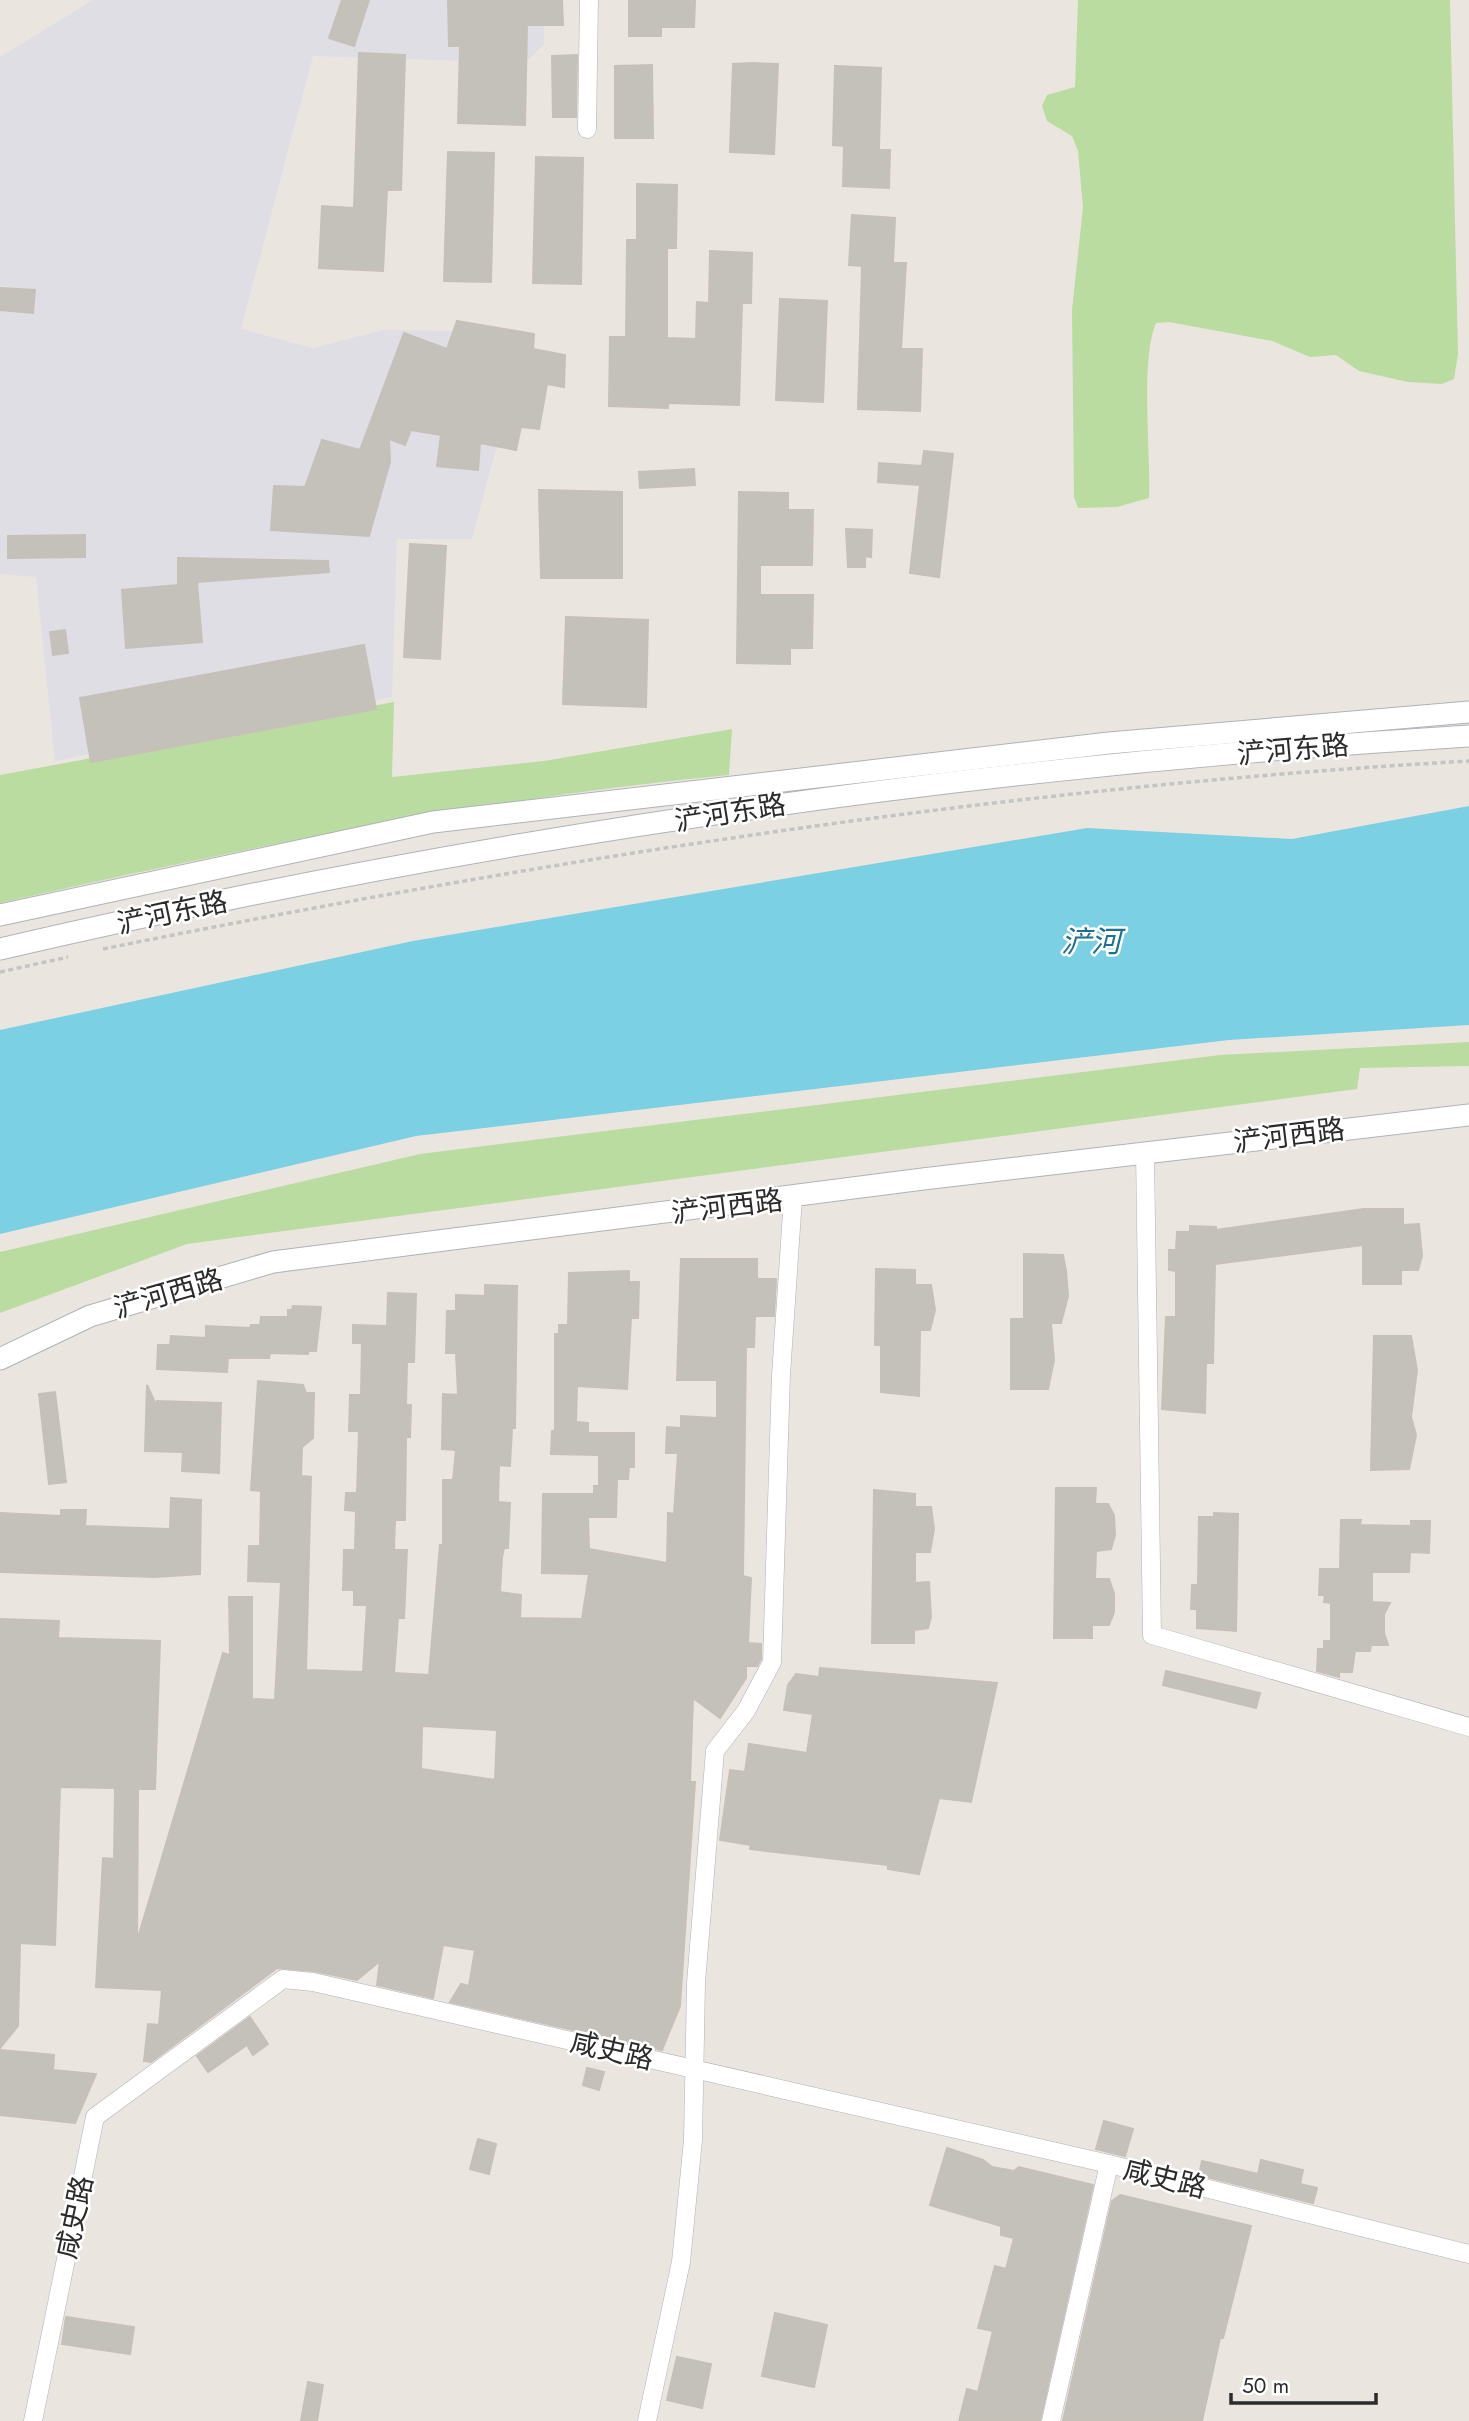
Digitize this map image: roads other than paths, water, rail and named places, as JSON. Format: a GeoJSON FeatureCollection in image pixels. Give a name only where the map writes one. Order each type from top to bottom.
{"type":"FeatureCollection","features":[{"type":"Feature","properties":{"kind":"street"},"geometry":{"type":"LineString","coordinates":[[587,129],[589,0]]}},
{"type":"Feature","properties":{"kind":"street","name":"浐河东路"},"geometry":{"type":"LineString","coordinates":[[0,915],[433,822],[1109,743],[1469,712]]}},
{"type":"Feature","properties":{"kind":"street","name":"浐河东路"},"geometry":{"type":"LineString","coordinates":[[0,950],[330,880],[805,801],[1260,751],[1469,736]]}},
{"type":"Feature","properties":{"kind":"street","name":"浐河西路"},"geometry":{"type":"LineString","coordinates":[[0,1359],[90,1316],[273,1262],[1469,1115]]}},
{"type":"Feature","properties":{"kind":"street"},"geometry":{"type":"LineString","coordinates":[[1145,1153],[1152,1635],[1469,1727]]}},
{"type":"Feature","properties":{"kind":"street"},"geometry":{"type":"LineString","coordinates":[[646,2421],[681,2262],[694,2140],[695,1983],[715,1751],[746,1712],[772,1662],[781,1374],[793,1198]]}},
{"type":"Feature","properties":{"kind":"street","name":"咸史路"},"geometry":{"type":"LineString","coordinates":[[33,2421],[95,2117],[283,1979],[313,1982],[1109,2164],[1469,2254]]}},
{"type":"Feature","properties":{"kind":"street"},"geometry":{"type":"LineString","coordinates":[[1052,2421],[1109,2164]]}},
{"type":"Feature","properties":{"kind":"water","name":"浐河"},"geometry":{"type":"Polygon","coordinates":[[[1469,806],[1469,1025],[1229,1040],[416,1136],[0,1234],[0,1030],[413,941],[1087,828],[1292,839],[1469,806]]]}}]}
